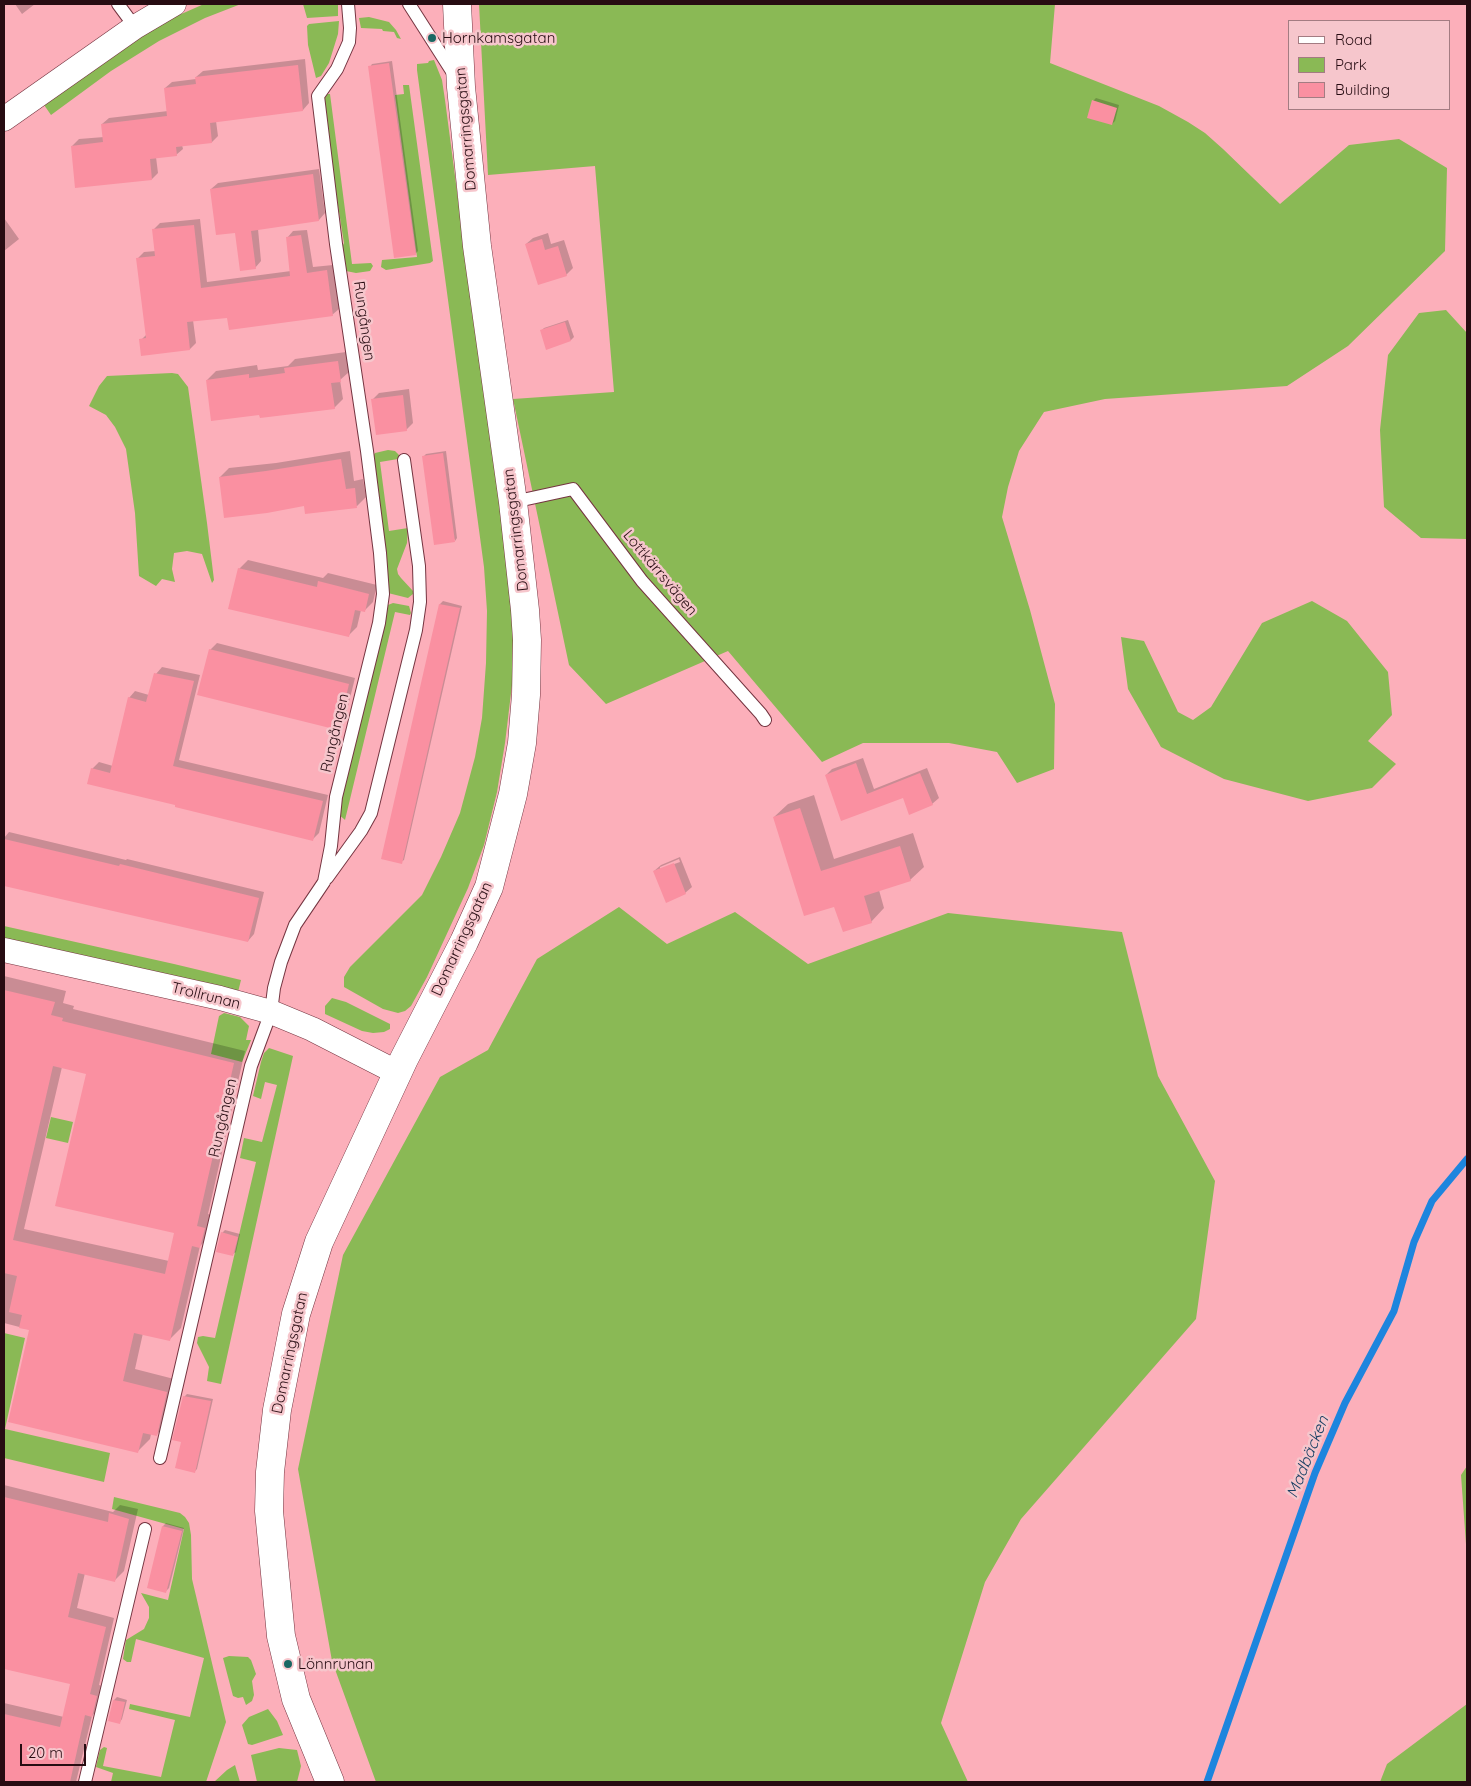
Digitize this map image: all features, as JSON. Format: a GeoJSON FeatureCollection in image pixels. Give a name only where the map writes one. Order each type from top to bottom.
{"type":"FeatureCollection","features":[{"type":"Feature","properties":{"kind":"street"},"geometry":{"type":"LineString","coordinates":[[4,119],[135,26],[174,4]]}},
{"type":"Feature","properties":{"kind":"street","name":"Domarringsgatan"},"geometry":{"type":"LineString","coordinates":[[330,1782],[296,1700],[281,1636],[269,1511],[270,1472],[277,1410],[299,1305],[320,1242],[398,1073],[464,942],[489,887],[513,794],[522,743],[526,695],[527,640],[525,610],[513,502],[477,246],[461,87],[457,4]]}},
{"type":"Feature","properties":{"kind":"street","name":"Trollrunan"},"geometry":{"type":"LineString","coordinates":[[4,950],[220,998],[271,1012],[312,1029],[398,1073]]}},
{"type":"Feature","properties":{"kind":"lane"},"geometry":{"type":"LineString","coordinates":[[118,4],[135,26]]}},
{"type":"Feature","properties":{"kind":"lane","name":"Rungången"},"geometry":{"type":"LineString","coordinates":[[160,1458],[252,1066],[271,1012],[274,988],[286,945],[324,882],[331,846],[336,797],[378,623],[383,594],[380,553],[336,244],[318,96],[337,69],[349,42],[348,4]]}},
{"type":"Feature","properties":{"kind":"lane"},"geometry":{"type":"LineString","coordinates":[[409,4],[461,87]]}},
{"type":"Feature","properties":{"kind":"lane"},"geometry":{"type":"LineString","coordinates":[[324,882],[371,813],[416,630],[420,602],[419,566],[404,460]]}},
{"type":"Feature","properties":{"kind":"lane","name":"Lottkärrsvägen"},"geometry":{"type":"LineString","coordinates":[[513,502],[573,489],[642,581],[765,720]]}},
{"type":"Feature","properties":{"kind":"lane"},"geometry":{"type":"LineString","coordinates":[[85,1782],[145,1529]]}},
{"type":"Feature","properties":{"kind":"green space"},"geometry":{"type":"Polygon","coordinates":[[[204,4],[241,4],[205,18],[159,41],[111,71],[51,115],[42,102],[161,23],[204,4]]]}},
{"type":"Feature","properties":{"kind":"green space"},"geometry":{"type":"Polygon","coordinates":[[[303,4],[338,4],[338,16],[307,18],[303,4]]]}},
{"type":"Feature","properties":{"kind":"green space"},"geometry":{"type":"Polygon","coordinates":[[[479,4],[1055,4],[1050,63],[1159,106],[1188,122],[1205,133],[1223,149],[1280,204],[1349,145],[1399,139],[1447,168],[1445,251],[1348,346],[1287,386],[1105,399],[1044,412],[1019,451],[1008,487],[1002,517],[1030,610],[1055,704],[1054,769],[1017,783],[997,752],[949,743],[863,743],[822,762],[728,651],[606,704],[569,665],[513,399],[614,392],[595,166],[488,175],[479,4]]]}},
{"type":"Feature","properties":{"kind":"green space"},"geometry":{"type":"Polygon","coordinates":[[[369,17],[389,22],[401,39],[397,38],[394,32],[383,31],[382,29],[361,28],[359,18],[369,17]]]}},
{"type":"Feature","properties":{"kind":"green space"},"geometry":{"type":"Polygon","coordinates":[[[339,21],[338,34],[329,63],[321,76],[316,78],[308,45],[307,26],[309,24],[339,21]]]}},
{"type":"Feature","properties":{"kind":"green space"},"geometry":{"type":"Polygon","coordinates":[[[434,60],[442,80],[501,505],[511,593],[512,685],[497,792],[484,845],[468,888],[427,977],[411,1006],[405,1011],[398,1013],[383,1009],[344,987],[344,977],[350,967],[422,895],[441,857],[460,813],[475,757],[482,718],[486,663],[487,611],[484,567],[417,70],[417,64],[428,63],[434,60]]]}},
{"type":"Feature","properties":{"kind":"green space"},"geometry":{"type":"Polygon","coordinates":[[[403,85],[409,85],[433,261],[386,270],[381,267],[382,260],[417,257],[395,95],[404,94],[403,85]]]}},
{"type":"Feature","properties":{"kind":"green space"},"geometry":{"type":"Polygon","coordinates":[[[330,94],[352,264],[371,263],[373,266],[370,271],[356,273],[346,271],[341,249],[344,243],[329,149],[324,96],[330,94]]]}},
{"type":"Feature","properties":{"kind":"green space"},"geometry":{"type":"Polygon","coordinates":[[[1446,310],[1467,333],[1467,539],[1421,538],[1384,507],[1380,430],[1388,355],[1419,313],[1446,310]]]}},
{"type":"Feature","properties":{"kind":"green space"},"geometry":{"type":"Polygon","coordinates":[[[178,374],[188,387],[214,580],[212,583],[202,554],[187,551],[174,553],[172,569],[175,582],[162,579],[156,586],[139,576],[135,513],[126,449],[115,427],[106,415],[89,406],[99,386],[107,376],[178,374]]]}},
{"type":"Feature","properties":{"kind":"green space"},"geometry":{"type":"Polygon","coordinates":[[[388,450],[395,451],[399,455],[398,459],[380,462],[389,531],[408,528],[407,543],[397,569],[398,574],[413,591],[413,594],[408,598],[388,593],[372,458],[375,453],[388,450]]]}},
{"type":"Feature","properties":{"kind":"green space"},"geometry":{"type":"Polygon","coordinates":[[[1312,601],[1347,621],[1388,672],[1392,715],[1368,741],[1396,764],[1372,788],[1308,801],[1224,779],[1161,747],[1128,689],[1121,637],[1144,641],[1178,712],[1193,720],[1211,707],[1262,623],[1312,601]]]}},
{"type":"Feature","properties":{"kind":"green space"},"geometry":{"type":"Polygon","coordinates":[[[393,603],[409,606],[411,613],[410,615],[395,612],[345,820],[339,815],[339,808],[386,609],[388,605],[393,603]]]}},
{"type":"Feature","properties":{"kind":"green space"},"geometry":{"type":"Polygon","coordinates":[[[619,907],[667,944],[735,912],[808,964],[948,913],[1122,932],[1158,1076],[1215,1181],[1196,1319],[1021,1519],[985,1582],[941,1723],[968,1782],[376,1782],[332,1661],[298,1469],[343,1255],[440,1077],[488,1050],[537,959],[619,907]]]}},
{"type":"Feature","properties":{"kind":"green space"},"geometry":{"type":"Polygon","coordinates":[[[4,926],[241,980],[238,992],[4,941],[4,926]]]}},
{"type":"Feature","properties":{"kind":"green space"},"geometry":{"type":"Polygon","coordinates":[[[332,998],[346,1002],[390,1024],[390,1029],[384,1032],[373,1033],[362,1031],[325,1014],[325,1006],[332,998]]]}},
{"type":"Feature","properties":{"kind":"green space"},"geometry":{"type":"Polygon","coordinates":[[[224,1013],[240,1017],[249,1026],[246,1040],[251,1040],[242,1062],[211,1054],[219,1016],[224,1013]]]}},
{"type":"Feature","properties":{"kind":"green space"},"geometry":{"type":"Polygon","coordinates":[[[269,1048],[293,1056],[221,1384],[207,1381],[209,1367],[197,1343],[198,1337],[215,1338],[256,1162],[240,1158],[244,1138],[262,1142],[277,1085],[265,1082],[261,1099],[253,1096],[264,1053],[269,1048]]]}},
{"type":"Feature","properties":{"kind":"green space"},"geometry":{"type":"Polygon","coordinates":[[[51,1117],[73,1122],[68,1143],[46,1138],[51,1117]]]}},
{"type":"Feature","properties":{"kind":"green space"},"geometry":{"type":"Polygon","coordinates":[[[4,1333],[25,1338],[5,1429],[110,1453],[104,1482],[4,1458],[4,1333]]]}},
{"type":"Feature","properties":{"kind":"green space"},"geometry":{"type":"Polygon","coordinates":[[[1467,1466],[1467,1558],[1461,1475],[1467,1466]]]}},
{"type":"Feature","properties":{"kind":"green space"},"geometry":{"type":"Polygon","coordinates":[[[114,1497],[180,1513],[189,1523],[192,1579],[226,1722],[206,1782],[111,1782],[113,1773],[96,1767],[100,1750],[104,1747],[107,1748],[103,1766],[161,1777],[175,1720],[129,1709],[130,1704],[190,1717],[204,1658],[136,1639],[131,1662],[123,1659],[126,1640],[144,1629],[149,1618],[149,1607],[141,1593],[168,1600],[184,1529],[112,1509],[114,1497]]]}},
{"type":"Feature","properties":{"kind":"green space"},"geometry":{"type":"Polygon","coordinates":[[[229,1656],[248,1657],[256,1674],[252,1681],[254,1695],[252,1701],[246,1705],[243,1697],[233,1696],[223,1658],[229,1656]]]}},
{"type":"Feature","properties":{"kind":"green space"},"geometry":{"type":"Polygon","coordinates":[[[1467,1704],[1467,1782],[1380,1782],[1387,1764],[1467,1704]]]}},
{"type":"Feature","properties":{"kind":"green space"},"geometry":{"type":"Polygon","coordinates":[[[268,1709],[277,1721],[283,1735],[252,1745],[248,1744],[242,1725],[249,1717],[268,1709]]]}},
{"type":"Feature","properties":{"kind":"green space"},"geometry":{"type":"Polygon","coordinates":[[[279,1748],[297,1750],[301,1766],[297,1782],[257,1782],[251,1755],[279,1748]]]}},
{"type":"Feature","properties":{"kind":"green space"},"geometry":{"type":"Polygon","coordinates":[[[235,1765],[240,1782],[214,1782],[227,1770],[235,1765]]]}},
{"type":"Feature","properties":{"kind":"building"},"geometry":{"type":"Polygon","coordinates":[[[389,63],[416,255],[394,258],[368,66],[389,63]]]}},
{"type":"Feature","properties":{"kind":"building"},"geometry":{"type":"Polygon","coordinates":[[[298,65],[303,111],[210,123],[212,143],[176,147],[177,156],[150,159],[152,180],[75,188],[71,146],[103,142],[101,124],[167,116],[164,88],[196,84],[195,77],[298,65]]]}},
{"type":"Feature","properties":{"kind":"building"},"geometry":{"type":"Polygon","coordinates":[[[1092,100],[1117,108],[1112,125],[1087,118],[1092,100]]]}},
{"type":"Feature","properties":{"kind":"building"},"geometry":{"type":"Polygon","coordinates":[[[313,174],[319,221],[251,231],[256,269],[240,271],[235,233],[216,235],[210,189],[313,174]]]}},
{"type":"Feature","properties":{"kind":"building"},"geometry":{"type":"Polygon","coordinates":[[[194,225],[201,288],[290,276],[286,237],[301,235],[307,273],[327,270],[333,316],[229,330],[227,318],[187,322],[190,350],[141,356],[139,339],[146,338],[136,258],[155,256],[152,229],[194,225]]]}},
{"type":"Feature","properties":{"kind":"building"},"geometry":{"type":"Polygon","coordinates":[[[542,239],[545,250],[558,246],[567,276],[538,285],[525,244],[542,239]]]}},
{"type":"Feature","properties":{"kind":"building"},"geometry":{"type":"Polygon","coordinates":[[[565,322],[571,341],[546,350],[540,330],[565,322]]]}},
{"type":"Feature","properties":{"kind":"building"},"geometry":{"type":"Polygon","coordinates":[[[338,361],[341,382],[331,383],[335,409],[260,418],[259,415],[211,421],[206,380],[249,374],[249,378],[285,373],[284,368],[338,361]]]}},
{"type":"Feature","properties":{"kind":"building"},"geometry":{"type":"Polygon","coordinates":[[[403,395],[407,431],[376,435],[371,399],[403,395]]]}},
{"type":"Feature","properties":{"kind":"building"},"geometry":{"type":"Polygon","coordinates":[[[443,453],[455,542],[434,545],[422,456],[443,453]]]}},
{"type":"Feature","properties":{"kind":"building"},"geometry":{"type":"Polygon","coordinates":[[[341,459],[346,489],[355,488],[357,508],[305,514],[304,506],[224,518],[219,477],[341,459]]]}},
{"type":"Feature","properties":{"kind":"building"},"geometry":{"type":"Polygon","coordinates":[[[238,568],[317,587],[318,581],[369,594],[365,612],[355,610],[349,637],[228,609],[238,568]]]}},
{"type":"Feature","properties":{"kind":"building"},"geometry":{"type":"Polygon","coordinates":[[[439,604],[460,608],[402,864],[381,859],[439,604]]]}},
{"type":"Feature","properties":{"kind":"building"},"geometry":{"type":"Polygon","coordinates":[[[209,649],[349,684],[338,730],[197,695],[209,649]]]}},
{"type":"Feature","properties":{"kind":"building"},"geometry":{"type":"Polygon","coordinates":[[[154,673],[194,681],[173,766],[323,801],[313,841],[87,784],[91,768],[110,773],[128,697],[146,702],[154,673]]]}},
{"type":"Feature","properties":{"kind":"building"},"geometry":{"type":"Polygon","coordinates":[[[856,763],[867,794],[920,773],[933,805],[909,815],[903,798],[841,821],[825,775],[856,763]]]}},
{"type":"Feature","properties":{"kind":"building"},"geometry":{"type":"Polygon","coordinates":[[[800,808],[821,871],[900,846],[911,881],[864,896],[872,923],[843,932],[834,907],[804,916],[773,817],[800,808]]]}},
{"type":"Feature","properties":{"kind":"building"},"geometry":{"type":"Polygon","coordinates":[[[4,839],[119,866],[120,864],[259,898],[248,942],[4,886],[4,839]]]}},
{"type":"Feature","properties":{"kind":"building"},"geometry":{"type":"Polygon","coordinates":[[[674,863],[686,894],[666,903],[653,871],[674,863]]]}},
{"type":"Feature","properties":{"kind":"building"},"geometry":{"type":"Polygon","coordinates":[[[4,990],[55,1002],[51,1015],[63,1018],[62,1021],[234,1063],[197,1226],[205,1228],[200,1248],[192,1246],[170,1341],[134,1333],[123,1381],[167,1392],[157,1436],[143,1433],[138,1453],[8,1422],[29,1330],[19,1328],[22,1315],[9,1312],[17,1276],[4,1273],[4,990]],[[53,1066],[13,1240],[165,1274],[174,1233],[55,1206],[86,1074],[53,1066]]]}},
{"type":"Feature","properties":{"kind":"building"},"geometry":{"type":"Polygon","coordinates":[[[221,1232],[238,1237],[233,1256],[216,1252],[221,1232]]]}},
{"type":"Feature","properties":{"kind":"building"},"geometry":{"type":"Polygon","coordinates":[[[183,1396],[211,1401],[195,1473],[175,1468],[181,1442],[172,1440],[183,1396]]]}},
{"type":"Feature","properties":{"kind":"building"},"geometry":{"type":"Polygon","coordinates":[[[4,1497],[108,1522],[109,1513],[129,1519],[115,1582],[78,1573],[68,1617],[106,1627],[90,1694],[97,1696],[92,1717],[85,1715],[70,1782],[4,1782],[4,1714],[60,1727],[70,1684],[4,1669],[4,1497]]]}},
{"type":"Feature","properties":{"kind":"building"},"geometry":{"type":"Polygon","coordinates":[[[162,1526],[182,1531],[166,1593],[147,1588],[162,1526]]]}},
{"type":"Feature","properties":{"kind":"building"},"geometry":{"type":"Polygon","coordinates":[[[113,1700],[125,1702],[120,1724],[108,1721],[113,1700]]]}},
{"type":"Feature","properties":{"kind":"waterway","name":"Madbäcken"},"geometry":{"type":"LineString","coordinates":[[1207,1782],[1315,1473],[1345,1403],[1394,1311],[1414,1242],[1432,1201],[1467,1159]]}},
{"type":"Feature","properties":{"kind":"place","name":"Hornkamsgatan"},"geometry":{"type":"Point","coordinates":[432,38]}},
{"type":"Feature","properties":{"kind":"place","name":"Lönnrunan"},"geometry":{"type":"Point","coordinates":[288,1664]}}]}
